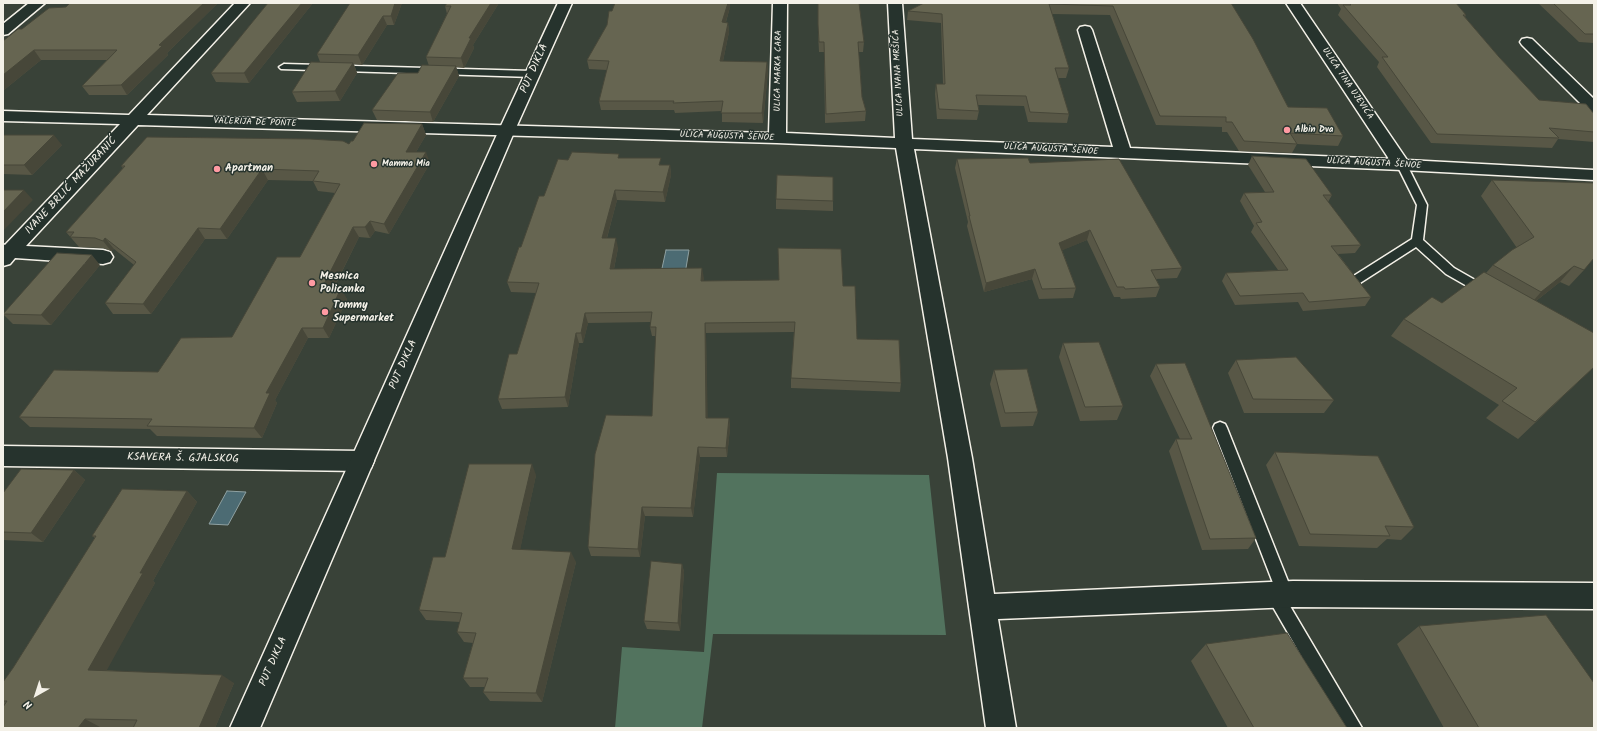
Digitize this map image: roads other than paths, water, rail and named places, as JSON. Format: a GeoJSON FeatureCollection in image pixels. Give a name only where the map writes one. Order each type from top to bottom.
{"type":"FeatureCollection","features":[{"type":"Feature","properties":{"kind":"street"},"geometry":{"type":"LineString","coordinates":[[3,31],[38,3]]}},
{"type":"Feature","properties":{"kind":"street","name":"IVANE BRLIĆ MAŽURANIĆ"},"geometry":{"type":"LineString","coordinates":[[5,254],[134,120],[243,3]]}},
{"type":"Feature","properties":{"kind":"street","name":"PUT DIKLA"},"geometry":{"type":"LineString","coordinates":[[245,728],[507,130],[565,3]]}},
{"type":"Feature","properties":{"kind":"street","name":"ULICA MARKA CARA"},"geometry":{"type":"LineString","coordinates":[[777,138],[780,3]]}},
{"type":"Feature","properties":{"kind":"street","name":"ULICA IVANA MRŠIĆA"},"geometry":{"type":"LineString","coordinates":[[895,3],[904,144],[958,450],[1001,728]]}},
{"type":"Feature","properties":{"kind":"street","name":"ULICA TINA UJEVIĆA"},"geometry":{"type":"LineString","coordinates":[[1293,3],[1402,165]]}},
{"type":"Feature","properties":{"kind":"street"},"geometry":{"type":"LineString","coordinates":[[1085,30],[1123,153]]}},
{"type":"Feature","properties":{"kind":"street"},"geometry":{"type":"LineString","coordinates":[[1528,42],[1594,108]]}},
{"type":"Feature","properties":{"kind":"street","name":"VALERIJA DE PONTE"},"geometry":{"type":"LineString","coordinates":[[3,116],[507,130]]}},
{"type":"Feature","properties":{"kind":"street","name":"ULICA AUGUSTA ŠENOE"},"geometry":{"type":"LineString","coordinates":[[507,130],[777,138],[1402,165],[1594,175]]}},
{"type":"Feature","properties":{"kind":"street","name":"IVANE BRLIĆ MAŽURANIĆ"},"geometry":{"type":"LineString","coordinates":[[5,254],[103,257]]}},
{"type":"Feature","properties":{"kind":"street","name":"KSAVERA Š. GJALSKOG"},"geometry":{"type":"LineString","coordinates":[[3,456],[362,461]]}},
{"type":"Feature","properties":{"kind":"street"},"geometry":{"type":"LineString","coordinates":[[982,606],[1280,595],[1594,596]]}},
{"type":"Feature","properties":{"kind":"lane"},"geometry":{"type":"LineString","coordinates":[[284,67],[532,74]]}},
{"type":"Feature","properties":{"kind":"lane"},"geometry":{"type":"LineString","coordinates":[[1356,280],[1417,241],[1422,205],[1402,165]]}},
{"type":"Feature","properties":{"kind":"lane"},"geometry":{"type":"LineString","coordinates":[[1417,241],[1450,271],[1498,298]]}},
{"type":"Feature","properties":{"kind":"lane"},"geometry":{"type":"LineString","coordinates":[[1220,428],[1280,595],[1353,728]]}},
{"type":"Feature","properties":{"kind":"water"},"geometry":{"type":"Polygon","coordinates":[[[666,250],[689,250],[685,274],[661,273],[666,250]]]}},
{"type":"Feature","properties":{"kind":"water"},"geometry":{"type":"Polygon","coordinates":[[[227,491],[246,492],[228,525],[209,524],[227,491]]]}},
{"type":"Feature","properties":{"kind":"place","name":"Albin Dva"},"geometry":{"type":"Point","coordinates":[1287,130]}},
{"type":"Feature","properties":{"kind":"place","name":"Mamma Mia"},"geometry":{"type":"Point","coordinates":[374,164]}},
{"type":"Feature","properties":{"kind":"place","name":"Apartman"},"geometry":{"type":"Point","coordinates":[217,169]}},
{"type":"Feature","properties":{"kind":"place","name":"Mesnica Policanka"},"geometry":{"type":"Point","coordinates":[312,283]}},
{"type":"Feature","properties":{"kind":"place","name":"Tommy Supermarket"},"geometry":{"type":"Point","coordinates":[325,312]}}]}
